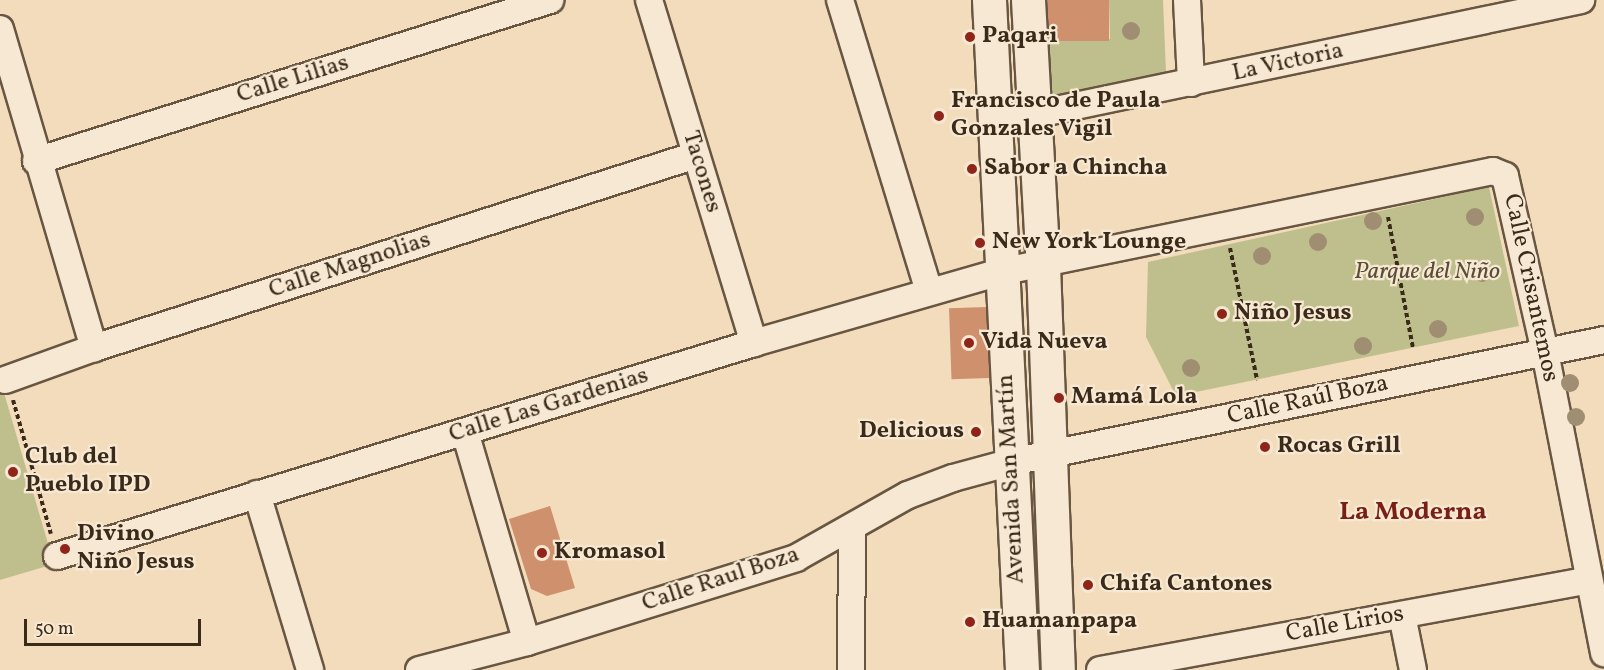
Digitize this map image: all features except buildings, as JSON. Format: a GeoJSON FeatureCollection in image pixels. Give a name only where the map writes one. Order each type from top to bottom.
{"type":"FeatureCollection","features":[{"type":"Feature","properties":{"kind":"main road","name":"Avenida San Martín"},"geometry":{"type":"LineString","coordinates":[[988,0],[1000,272],[1022,670]]}},
{"type":"Feature","properties":{"kind":"main road","name":"Avenida San Martín"},"geometry":{"type":"LineString","coordinates":[[1028,0],[1043,265],[1048,455],[1058,670]]}},
{"type":"Feature","properties":{"kind":"street","name":"Calle Lilias"},"geometry":{"type":"LineString","coordinates":[[36,161],[550,0]]}},
{"type":"Feature","properties":{"kind":"street","name":"Tacones"},"geometry":{"type":"LineString","coordinates":[[649,0],[754,343]]}},
{"type":"Feature","properties":{"kind":"street"},"geometry":{"type":"LineString","coordinates":[[840,0],[929,292]]}},
{"type":"Feature","properties":{"kind":"street"},"geometry":{"type":"LineString","coordinates":[[1187,0],[1191,83]]}},
{"type":"Feature","properties":{"kind":"street","name":"La Victoria"},"geometry":{"type":"LineString","coordinates":[[994,123],[1191,83],[1491,10],[1581,0]]}},
{"type":"Feature","properties":{"kind":"street"},"geometry":{"type":"LineString","coordinates":[[0,29],[36,161],[94,348]]}},
{"type":"Feature","properties":{"kind":"street","name":"Calle Magnolias"},"geometry":{"type":"LineString","coordinates":[[11,378],[94,348],[696,155]]}},
{"type":"Feature","properties":{"kind":"street","name":"Calle Crisantemos"},"geometry":{"type":"LineString","coordinates":[[1043,265],[1493,171],[1505,176],[1545,352],[1604,653]]}},
{"type":"Feature","properties":{"kind":"street","name":"Calle Las Gardenias"},"geometry":{"type":"LineString","coordinates":[[62,554],[754,343],[1000,272],[1043,265]]}},
{"type":"Feature","properties":{"kind":"street","name":"Calle Raúl Boza"},"geometry":{"type":"LineString","coordinates":[[1012,462],[1604,340]]}},
{"type":"Feature","properties":{"kind":"street"},"geometry":{"type":"LineString","coordinates":[[465,432],[527,642]]}},
{"type":"Feature","properties":{"kind":"street","name":"Calle Raul Boza"},"geometry":{"type":"LineString","coordinates":[[419,670],[527,642],[796,558],[908,495],[1012,462]]}},
{"type":"Feature","properties":{"kind":"street"},"geometry":{"type":"LineString","coordinates":[[257,494],[310,670]]}},
{"type":"Feature","properties":{"kind":"street"},"geometry":{"type":"LineString","coordinates":[[851,670],[852,528]]}},
{"type":"Feature","properties":{"kind":"street","name":"Calle Lirios"},"geometry":{"type":"LineString","coordinates":[[1100,670],[1589,580]]}},
{"type":"Feature","properties":{"kind":"street"},"geometry":{"type":"LineString","coordinates":[[1402,615],[1413,670]]}},
{"type":"Feature","properties":{"kind":"path"},"geometry":{"type":"LineString","coordinates":[[1387,211],[1413,348]]}},
{"type":"Feature","properties":{"kind":"path"},"geometry":{"type":"LineString","coordinates":[[1230,245],[1257,380]]}},
{"type":"Feature","properties":{"kind":"path"},"geometry":{"type":"LineString","coordinates":[[11,378],[13,399],[45,514],[52,537],[62,554]]}},
{"type":"Feature","properties":{"kind":"green space"},"geometry":{"type":"Polygon","coordinates":[[[1109,0],[1163,0],[1166,72],[1059,98],[1048,89],[1046,41],[1110,39],[1109,0]]]}},
{"type":"Feature","properties":{"kind":"green space","name":"Parque del Niño"},"geometry":{"type":"Polygon","coordinates":[[[1489,187],[1519,326],[1176,396],[1146,337],[1148,262],[1489,187]]]}},
{"type":"Feature","properties":{"kind":"green space","name":"Club del Pueblo IPD"},"geometry":{"type":"Polygon","coordinates":[[[0,379],[54,564],[0,580],[0,379]]]}},
{"type":"Feature","properties":{"kind":"place","name":"Paqari"},"geometry":{"type":"Point","coordinates":[970,37]}},
{"type":"Feature","properties":{"kind":"place","name":"Francisco de Paula Gonzales Vigil"},"geometry":{"type":"Point","coordinates":[939,116]}},
{"type":"Feature","properties":{"kind":"place","name":"Sabor a Chincha"},"geometry":{"type":"Point","coordinates":[972,169]}},
{"type":"Feature","properties":{"kind":"place","name":"New York Lounge"},"geometry":{"type":"Point","coordinates":[980,243]}},
{"type":"Feature","properties":{"kind":"place","name":"Niño Jesus"},"geometry":{"type":"Point","coordinates":[1222,314]}},
{"type":"Feature","properties":{"kind":"place","name":"Vida Nueva"},"geometry":{"type":"Point","coordinates":[969,343]}},
{"type":"Feature","properties":{"kind":"place","name":"Mamá Lola"},"geometry":{"type":"Point","coordinates":[1059,398]}},
{"type":"Feature","properties":{"kind":"place","name":"Delicious"},"geometry":{"type":"Point","coordinates":[976,432]}},
{"type":"Feature","properties":{"kind":"place","name":"Rocas Grill"},"geometry":{"type":"Point","coordinates":[1265,447]}},
{"type":"Feature","properties":{"kind":"place","name":"Club del Pueblo IPD"},"geometry":{"type":"Point","coordinates":[13,472]}},
{"type":"Feature","properties":{"kind":"place","name":"Divino Niño Jesus"},"geometry":{"type":"Point","coordinates":[65,549]}},
{"type":"Feature","properties":{"kind":"place","name":"Kromasol"},"geometry":{"type":"Point","coordinates":[542,553]}},
{"type":"Feature","properties":{"kind":"place","name":"Chifa Cantones"},"geometry":{"type":"Point","coordinates":[1088,585]}},
{"type":"Feature","properties":{"kind":"place","name":"Huamanpapa"},"geometry":{"type":"Point","coordinates":[970,622]}},
{"type":"Feature","properties":{"kind":"district","name":"La Moderna"},"geometry":{"type":"Point","coordinates":[1413,513]}}]}
